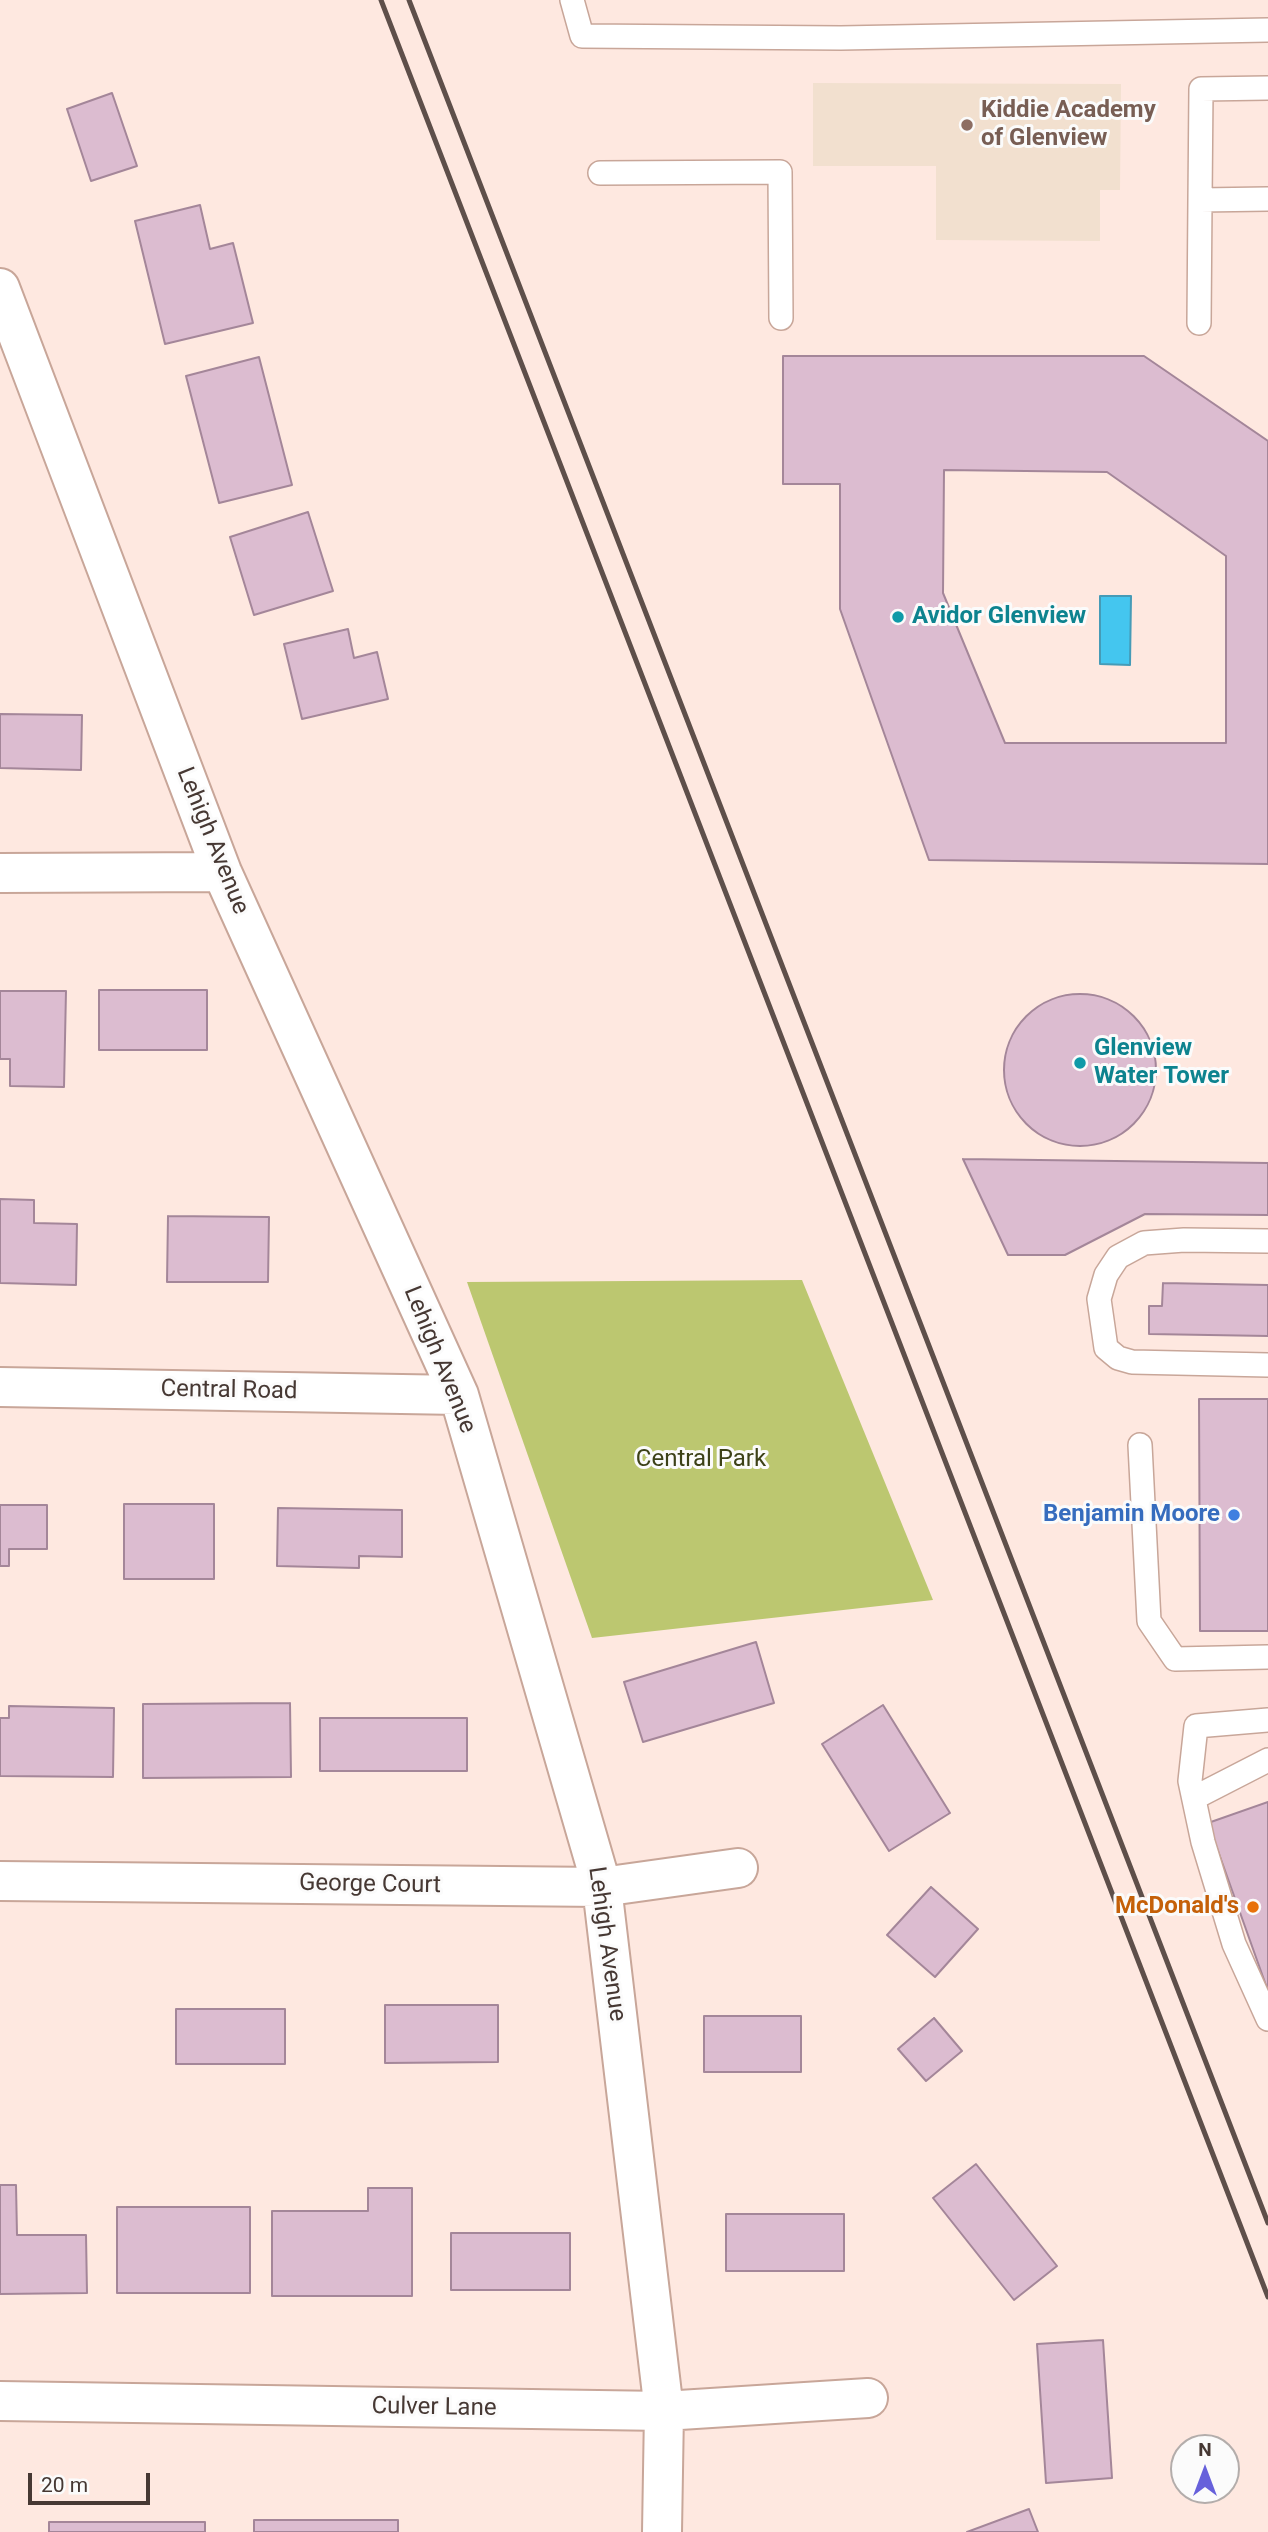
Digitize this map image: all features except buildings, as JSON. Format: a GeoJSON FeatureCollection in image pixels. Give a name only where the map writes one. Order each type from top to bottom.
{"type":"FeatureCollection","features":[{"type":"Feature","properties":{"kind":"street","name":"Lehigh Avenue"},"geometry":{"type":"LineString","coordinates":[[0,288],[9,339],[222,872],[459,1395],[602,1887],[664,2411],[662,2532]]}},
{"type":"Feature","properties":{"kind":"street"},"geometry":{"type":"LineString","coordinates":[[0,873],[222,872]]}},
{"type":"Feature","properties":{"kind":"street","name":"Central Road"},"geometry":{"type":"LineString","coordinates":[[0,1387],[459,1395]]}},
{"type":"Feature","properties":{"kind":"street","name":"George Court"},"geometry":{"type":"LineString","coordinates":[[0,1881],[602,1887],[738,1868]]}},
{"type":"Feature","properties":{"kind":"street","name":"Culver Lane"},"geometry":{"type":"LineString","coordinates":[[0,2401],[664,2411],[867,2398]]}},
{"type":"Feature","properties":{"kind":"lane"},"geometry":{"type":"LineString","coordinates":[[572,0],[582,36],[842,38],[1268,30]]}},
{"type":"Feature","properties":{"kind":"lane"},"geometry":{"type":"LineString","coordinates":[[1199,323],[1201,89],[1268,88]]}},
{"type":"Feature","properties":{"kind":"lane"},"geometry":{"type":"LineString","coordinates":[[600,173],[780,173],[781,318]]}},
{"type":"Feature","properties":{"kind":"lane"},"geometry":{"type":"LineString","coordinates":[[1200,200],[1268,199]]}},
{"type":"Feature","properties":{"kind":"lane"},"geometry":{"type":"LineString","coordinates":[[1268,1241],[1184,1240],[1143,1243],[1118,1257],[1106,1275],[1099,1300],[1106,1348],[1118,1358],[1132,1362],[1268,1365]]}},
{"type":"Feature","properties":{"kind":"lane"},"geometry":{"type":"LineString","coordinates":[[1140,1445],[1149,1621],[1175,1659],[1268,1657]]}},
{"type":"Feature","properties":{"kind":"lane"},"geometry":{"type":"LineString","coordinates":[[1268,1720],[1196,1726],[1191,1782],[1203,1842],[1234,1944],[1268,2019]]}},
{"type":"Feature","properties":{"kind":"lane"},"geometry":{"type":"LineString","coordinates":[[1194,1798],[1268,1760]]}},
{"type":"Feature","properties":{"kind":"shaded area","name":"Kiddie Academy of Glenview"},"geometry":{"type":"Polygon","coordinates":[[[813,83],[1121,84],[1120,190],[1100,190],[1100,241],[936,240],[936,166],[813,166],[813,83]]]}},
{"type":"Feature","properties":{"kind":"green space","name":"Central Park"},"geometry":{"type":"Polygon","coordinates":[[[802,1280],[933,1600],[592,1638],[467,1282],[802,1280]]]}},
{"type":"Feature","properties":{"kind":"water"},"geometry":{"type":"Polygon","coordinates":[[[1100,596],[1131,596],[1130,665],[1100,664],[1100,596]]]}},
{"type":"Feature","properties":{"kind":"railway"},"geometry":{"type":"LineString","coordinates":[[381,0],[1268,2297]]}},
{"type":"Feature","properties":{"kind":"railway"},"geometry":{"type":"LineString","coordinates":[[409,0],[1268,2223]]}},
{"type":"Feature","properties":{"kind":"place","name":"Kiddie Academy of Glenview"},"geometry":{"type":"Point","coordinates":[967,125]}},
{"type":"Feature","properties":{"kind":"place","name":"Avidor Glenview"},"geometry":{"type":"Point","coordinates":[898,617]}},
{"type":"Feature","properties":{"kind":"place","name":"Glenview Water Tower"},"geometry":{"type":"Point","coordinates":[1080,1063]}},
{"type":"Feature","properties":{"kind":"place","name":"Benjamin Moore"},"geometry":{"type":"Point","coordinates":[1234,1515]}},
{"type":"Feature","properties":{"kind":"place","name":"McDonald's"},"geometry":{"type":"Point","coordinates":[1253,1907]}}]}
